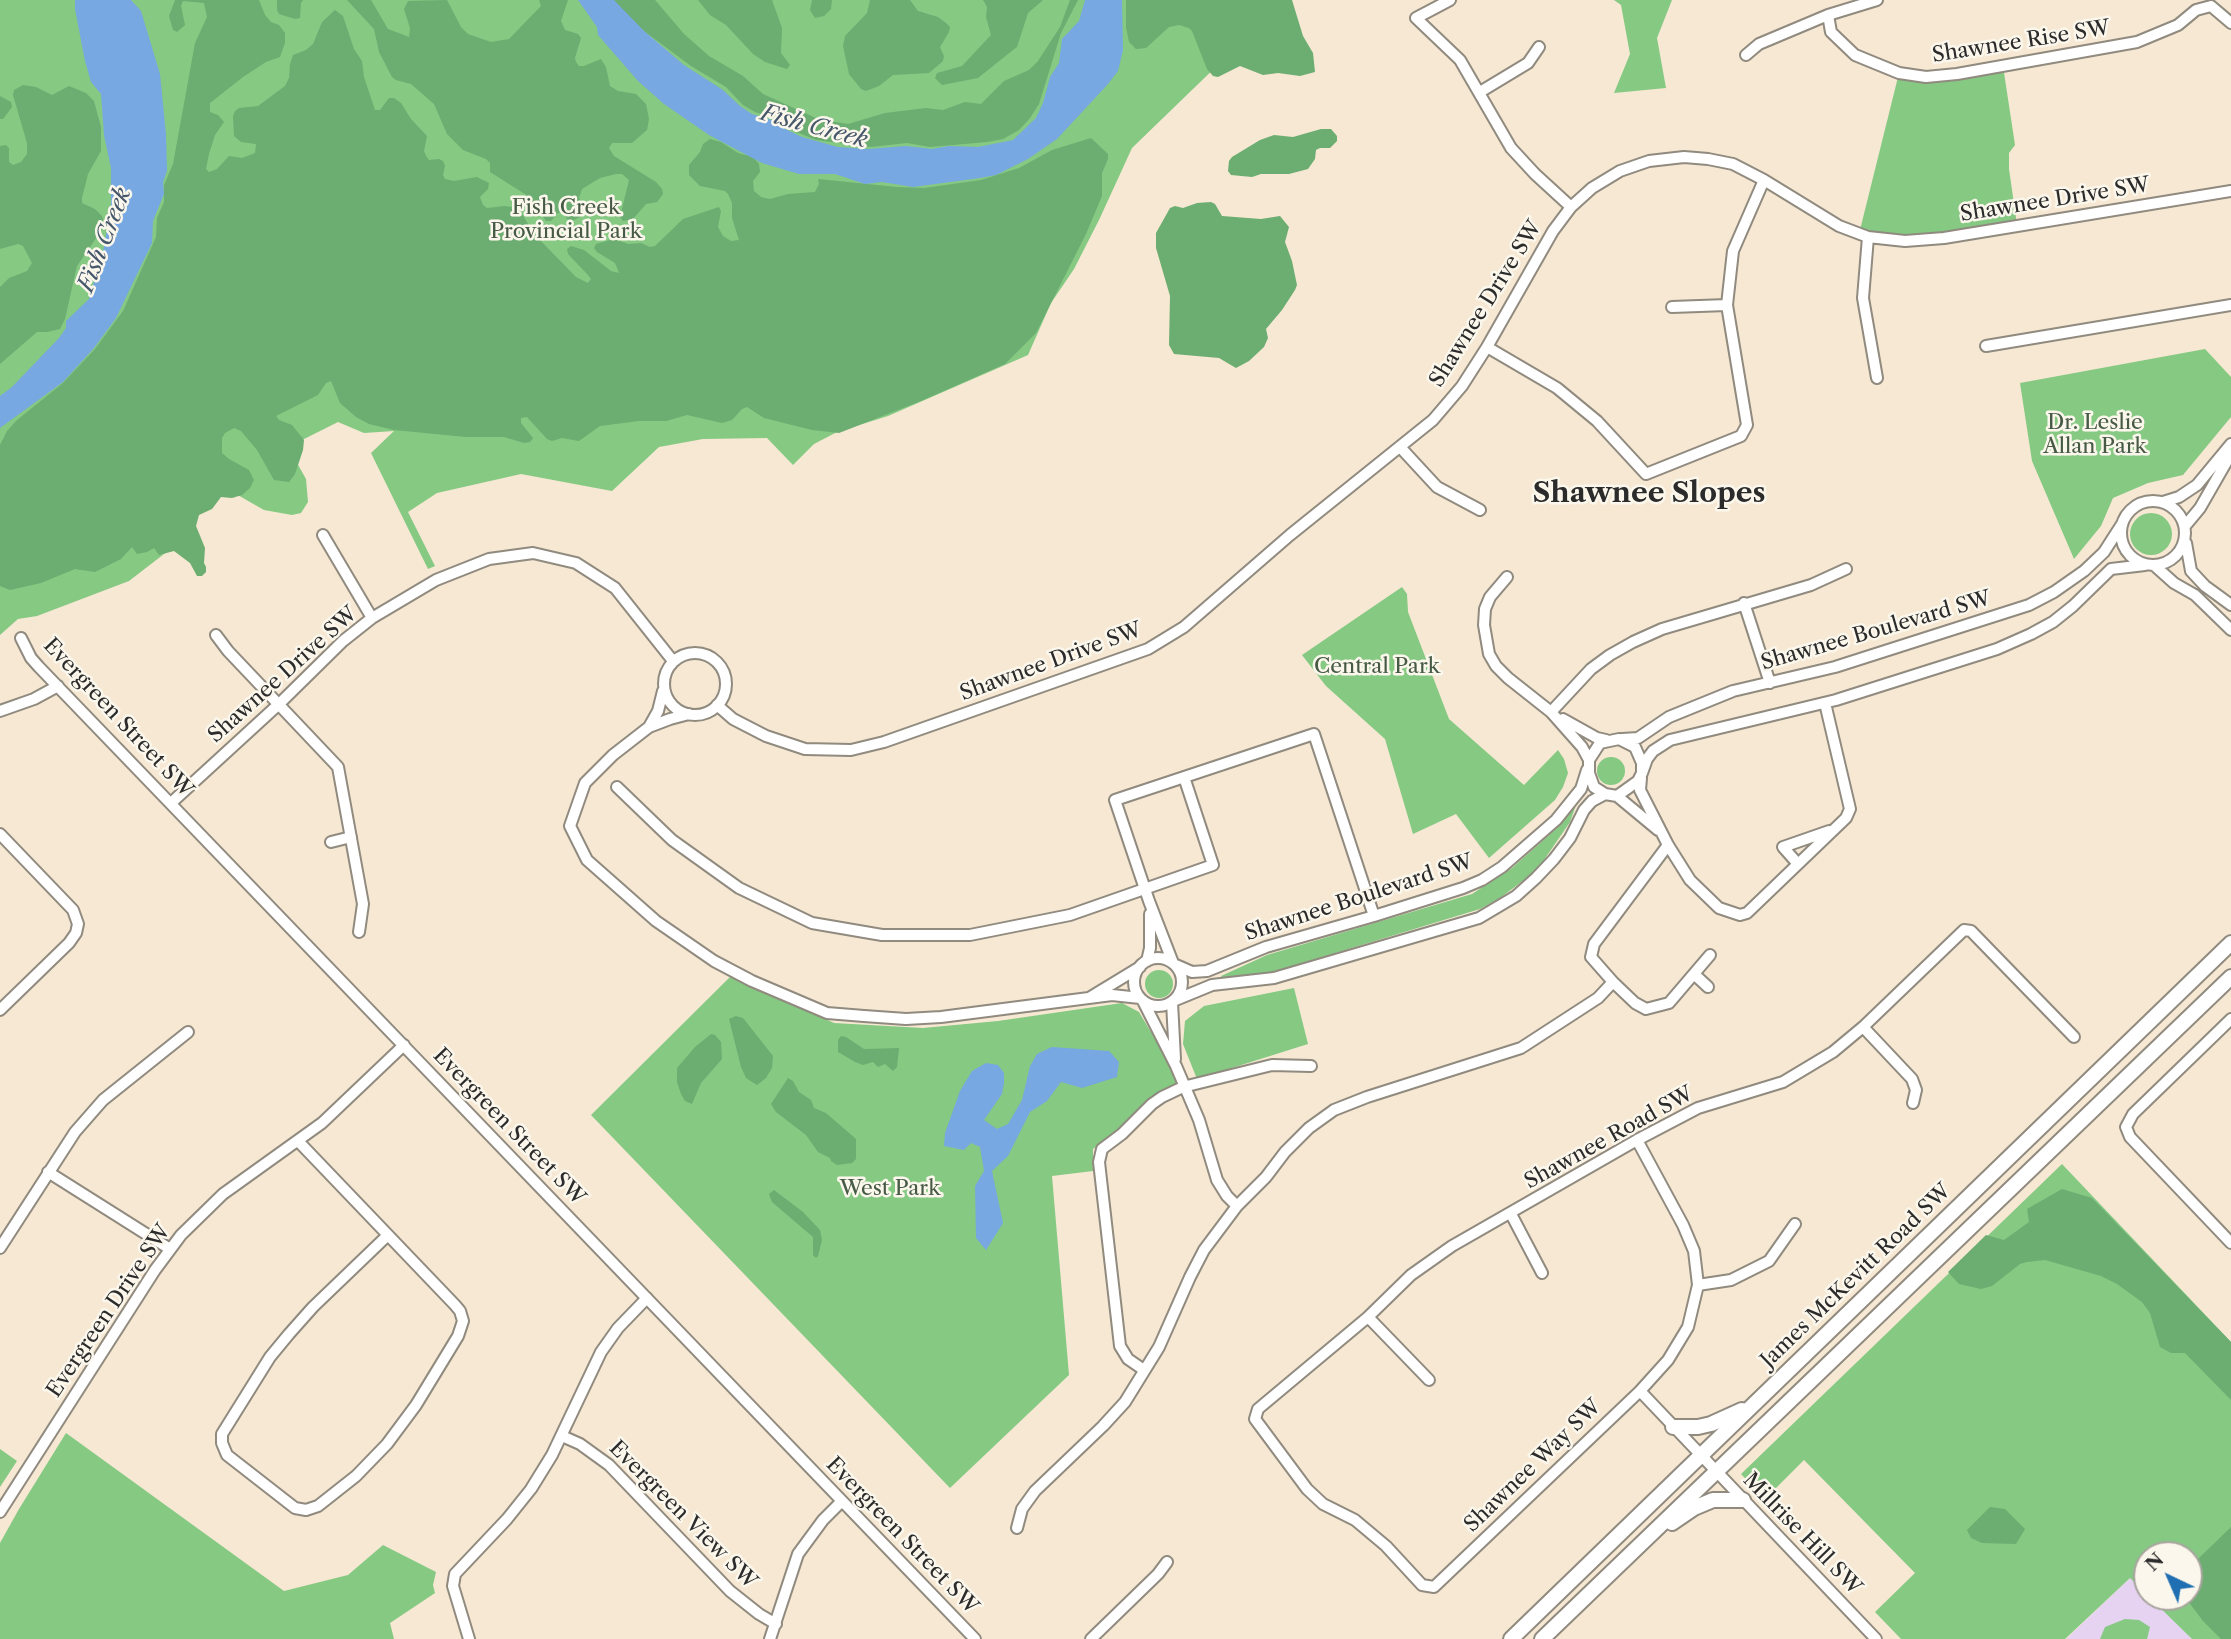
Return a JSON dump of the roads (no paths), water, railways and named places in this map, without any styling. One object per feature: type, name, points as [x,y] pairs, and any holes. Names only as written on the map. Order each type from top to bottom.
[{"type":"main road","name":"James McKevitt Road SW","points":[[1511,1639],[2231,943]]},
{"type":"main road","name":"James McKevitt Road SW","points":[[1542,1639],[2231,977]]},
{"type":"main road","points":[[1674,1427],[1711,1424],[1753,1405]]},
{"type":"main road","points":[[1644,1541],[1694,1508],[1713,1500],[1743,1500]]},
{"type":"street","points":[[1450,0],[1416,18],[1460,60],[1511,148],[1571,207]]},
{"type":"street","points":[[1746,55],[1759,44],[1828,15],[1877,0]]},
{"type":"street","name":"Shawnee Rise SW","points":[[1828,15],[1831,32],[1856,55],[1899,73],[1926,77],[2137,42],[2178,25],[2196,10],[2211,6],[2231,23]]},
{"type":"street","points":[[1480,92],[1528,63],[1539,47]]},
{"type":"street","name":"Shawnee Drive SW","points":[[717,705],[746,728],[766,736],[806,749],[852,750],[884,742],[1148,649],[1184,627],[1290,536],[1433,420],[1462,386],[1553,231],[1571,207],[1592,188],[1620,171],[1649,161],[1684,157],[1733,164],[1839,226],[1868,237],[1905,241],[1944,238],[2231,191]]},
{"type":"street","points":[[1487,347],[1557,388],[1597,421],[1646,474],[1741,436],[1747,425],[1727,305],[1733,251],[1764,180]]},
{"type":"street","points":[[1868,237],[1863,298],[1877,378]]},
{"type":"street","points":[[1672,307],[1727,305]]},
{"type":"street","points":[[1986,346],[2231,305]]},
{"type":"street","points":[[2163,502],[2179,497],[2197,485],[2231,444]]},
{"type":"street","points":[[1400,447],[1437,487],[1480,510]]},
{"type":"street","points":[[2185,526],[2200,508],[2231,454]]},
{"type":"street","points":[[2231,606],[2205,586],[2192,571],[2185,541],[2185,526],[2177,511],[2163,502],[2152,500],[2133,507],[2122,524],[2121,535],[2128,554],[2150,565],[2195,595],[2231,630]]},
{"type":"street","name":"Shawnee Boulevard SW","points":[[1619,739],[1638,738],[1669,717],[1734,691],[1835,667],[2029,606],[2084,571],[2104,552],[2122,524]]},
{"type":"street","points":[[323,535],[372,618]]},
{"type":"street","points":[[1617,796],[1632,787],[1653,751],[1670,740],[1825,703],[1941,667],[2031,634],[2073,606],[2111,569],[2150,565],[2174,558],[2185,541]]},
{"type":"street","name":"Shawnee Drive SW","points":[[171,803],[343,641],[372,618],[436,580],[489,559],[533,553],[576,563],[615,588],[673,661]]},
{"type":"street","points":[[1551,712],[1591,669],[1610,654],[1662,629],[1811,585],[1846,569]]},
{"type":"street","points":[[1507,577],[1490,597],[1483,625],[1489,654],[1496,666],[1551,712],[1590,734],[1606,740],[1619,739],[1635,747],[1640,754],[1640,790],[1662,834],[1690,880],[1719,908],[1740,915],[1747,913],[1846,818],[1850,809],[1825,703]]},
{"type":"street","points":[[1744,604],[1770,683]]},
{"type":"street","points":[[216,635],[338,768],[363,904],[359,932]]},
{"type":"street","name":"Evergreen Street SW","points":[[21,638],[31,657],[975,1639]]},
{"type":"street","points":[[649,727],[658,711],[664,689],[663,678],[673,661],[693,652],[703,653],[720,664],[727,683],[725,693],[713,710],[670,719],[649,727],[613,755],[585,783],[570,826],[587,860],[656,921],[714,961],[752,981],[827,1013],[906,1019],[1112,995],[1141,999],[1154,1006],[1173,1002],[1212,985],[1274,978],[1479,918],[1506,903],[1536,878],[1570,838],[1584,810],[1592,801],[1605,794]]},
{"type":"street","points":[[0,711],[34,699],[58,685]]},
{"type":"street","points":[[664,689],[673,707],[689,714]]},
{"type":"street","points":[[1551,712],[1582,747],[1589,762],[1590,781],[1594,787],[1605,794],[1617,796],[1662,834]]},
{"type":"street","points":[[1176,1066],[1173,1002],[1182,984],[1180,971],[1174,964],[1147,895],[1115,800],[1314,734],[1374,916]]},
{"type":"street","points":[[1589,762],[1595,748],[1606,740]]},
{"type":"street","name":"Shawnee Boulevard SW","points":[[1174,964],[1192,972],[1207,971],[1266,947],[1463,888],[1502,867],[1556,820],[1571,804],[1586,778],[1589,762]]},
{"type":"street","points":[[617,787],[672,840],[739,888],[812,923],[882,935],[970,935],[1070,915],[1147,895],[1213,865],[1184,778]]},
{"type":"street","points":[[1798,864],[1783,847],[1835,829]]},
{"type":"street","points":[[0,834],[73,910],[78,924],[69,943],[0,1010]]},
{"type":"street","points":[[331,842],[351,836]]},
{"type":"street","points":[[1668,845],[1594,944],[1591,957],[1635,1003],[1646,1009],[1669,1003],[1710,955]]},
{"type":"street","points":[[1147,895],[1151,924],[1143,964],[1134,982],[1176,1066],[1199,1121],[1217,1180],[1237,1206]]},
{"type":"street","name":"Shawnee Road SW","points":[[1257,1414],[1258,1409],[1368,1317],[1411,1275],[1452,1246],[1698,1108],[1783,1082],[1833,1052],[1863,1027],[1951,941],[1968,930],[2074,1037]]},
{"type":"street","points":[[1087,999],[1143,964],[1160,958],[1174,964]]},
{"type":"street","points":[[1694,974],[1708,987]]},
{"type":"street","points":[[1017,1528],[1026,1503],[1125,1402],[1159,1348],[1204,1250],[1237,1206],[1309,1128],[1334,1110],[1367,1097],[1521,1048],[1598,998],[1613,982]]},
{"type":"street","points":[[2231,1019],[2133,1114],[2126,1127],[2130,1138],[2231,1243]]},
{"type":"street","points":[[1863,1027],[1912,1079],[1916,1090],[1913,1103]]},
{"type":"street","points":[[0,1248],[75,1132],[103,1100],[187,1032]]},
{"type":"street","name":"Evergreen Drive SW","points":[[0,1512],[170,1249],[193,1222],[223,1194],[298,1141],[350,1099],[404,1045]]},
{"type":"street","points":[[1144,1370],[1128,1359],[1120,1346],[1099,1163],[1103,1147],[1122,1134],[1152,1104],[1183,1087],[1272,1065],[1311,1066]]},
{"type":"street","name":"Shawnee Way SW","points":[[1257,1414],[1255,1419],[1267,1437],[1307,1489],[1323,1504],[1356,1520],[1386,1546],[1422,1585],[1434,1587],[1640,1391],[1668,1360],[1688,1327],[1698,1285],[1694,1251],[1684,1225],[1637,1140]]},
{"type":"street","points":[[298,1141],[458,1308],[463,1316],[462,1329],[416,1405],[380,1452],[350,1481],[318,1506],[306,1510],[295,1508],[227,1455],[222,1444],[222,1434],[270,1357],[289,1334],[387,1235]]},
{"type":"street","points":[[48,1172],[170,1249]]},
{"type":"street","points":[[1511,1214],[1542,1273]]},
{"type":"street","points":[[1698,1285],[1731,1280],[1769,1261],[1796,1224]]},
{"type":"street","points":[[469,1639],[453,1586],[455,1574],[520,1503],[552,1455],[601,1352],[618,1328],[647,1298]]},
{"type":"street","points":[[1368,1317],[1429,1380]]},
{"type":"street","name":"Millrise Hill SW","points":[[1640,1391],[1876,1639]]},
{"type":"street","name":"Evergreen View SW","points":[[562,1436],[580,1444],[609,1465],[730,1591],[776,1624]]},
{"type":"street","points":[[770,1639],[798,1554],[823,1520],[842,1501]]},
{"type":"street","points":[[1091,1639],[1167,1562]]},
{"type":"water","points":[[75,0],[131,0],[141,11],[160,74],[166,134],[167,171],[163,182],[164,194],[153,221],[152,243],[116,318],[94,348],[63,382],[0,428],[0,396],[59,338],[66,328],[66,321],[89,299],[104,247],[111,205],[111,168],[104,135],[101,94],[91,82],[85,61]]},
{"type":"water","points":[[578,0],[614,0],[644,31],[684,65],[723,90],[752,114],[772,120],[802,137],[838,147],[868,149],[906,146],[932,149],[949,146],[978,147],[1013,140],[1036,118],[1050,77],[1059,63],[1062,39],[1079,21],[1085,0],[1122,0],[1123,50],[1118,71],[1108,84],[1057,139],[1028,159],[996,175],[980,178],[913,187],[882,182],[865,184],[835,174],[799,174],[762,163],[709,135],[664,104],[638,81],[598,35],[597,27]]},
{"type":"water","points":[[1052,1047],[1109,1051],[1119,1062],[1117,1077],[1082,1088],[1061,1082],[1047,1101],[1030,1112],[1008,1156],[992,1171],[1003,1223],[986,1250],[976,1238],[975,1186],[984,1171],[980,1147],[971,1143],[964,1150],[944,1146],[945,1133],[960,1091],[972,1071],[986,1063],[998,1065],[1004,1073],[1004,1083],[1002,1094],[984,1120],[997,1129],[1008,1124],[1022,1100],[1030,1066],[1037,1054]]},
{"type":"district","name":"Shawnee Slopes","points":[[1649,494]]},
{"type":"water label","name":"Fish Creek","points":[[814,127]]},
{"type":"water label","name":"Fish Creek","points":[[105,240]]},
{"type":"park label","name":"Fish Creek Provincial Park","points":[[566,220]]},
{"type":"park label","name":"Dr. Leslie Allan Park","points":[[2095,435]]},
{"type":"park label","name":"Central Park","points":[[1377,667]]},
{"type":"park label","name":"West Park","points":[[890,1189]]}]
